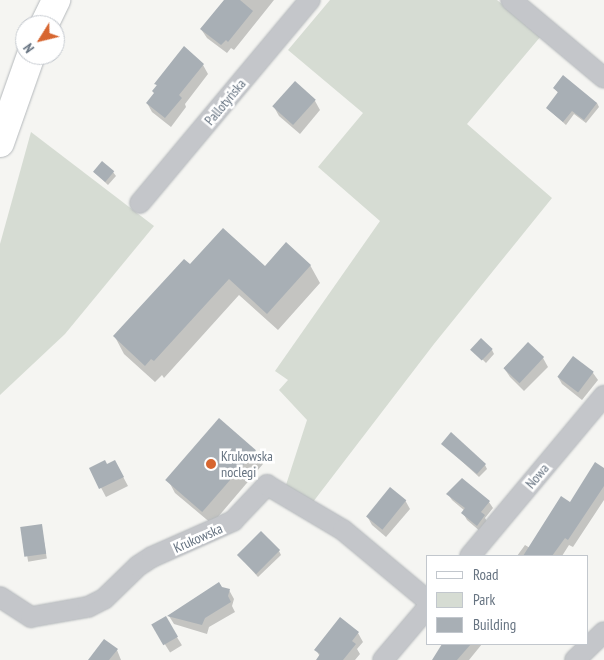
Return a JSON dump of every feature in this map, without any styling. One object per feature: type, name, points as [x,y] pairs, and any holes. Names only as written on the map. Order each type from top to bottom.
[{"type":"main road","points":[[49,15],[56,0]]},
{"type":"main road","points":[[0,143],[27,65]]},
{"type":"street","name":"Pallotyńska","points":[[140,203],[310,0]]},
{"type":"street","points":[[512,0],[604,78]]},
{"type":"street","name":"Nowa","points":[[471,555],[604,396]]},
{"type":"street","name":"Krukowska","points":[[0,597],[31,617],[88,607],[104,599],[138,566],[152,557],[233,521],[267,486],[343,530],[426,599]]},
{"type":"street","points":[[383,660],[426,609]]},
{"type":"street","points":[[575,660],[604,632]]},
{"type":"green space","points":[[330,0],[497,0],[541,36],[467,124],[552,198],[434,344],[313,502],[285,488],[307,420],[279,390],[288,380],[275,371],[380,221],[318,167],[363,113],[288,50]]},
{"type":"green space","points":[[31,132],[154,226],[65,334],[0,395],[0,244]]},
{"type":"building","points":[[224,0],[240,0],[253,11],[228,42],[226,40],[221,45],[200,29]]},
{"type":"building","points":[[184,46],[204,64],[179,95],[182,98],[165,118],[146,103],[154,93],[152,91],[157,85],[154,84]]},
{"type":"building","points":[[563,75],[597,103],[584,120],[572,111],[563,122],[546,108],[558,92],[553,88]]},
{"type":"building","points":[[295,81],[316,100],[293,125],[272,106]]},
{"type":"building","points":[[102,161],[114,171],[105,182],[93,172]]},
{"type":"building","points":[[223,228],[265,266],[286,242],[311,265],[267,314],[229,279],[154,361],[151,359],[145,366],[113,336],[184,259],[190,264]]},
{"type":"building","points":[[481,338],[493,349],[482,361],[470,350]]},
{"type":"building","points":[[528,342],[544,357],[520,383],[503,368]]},
{"type":"building","points":[[573,356],[594,372],[578,392],[557,377]]},
{"type":"building","points":[[219,418],[256,450],[202,512],[165,480]]},
{"type":"building","points":[[451,432],[486,464],[477,474],[441,444]]},
{"type":"building","points":[[105,460],[107,464],[115,460],[124,477],[99,489],[89,468]]},
{"type":"building","points":[[595,462],[604,468],[604,486],[568,540],[565,538],[553,555],[524,555],[561,496],[570,502]]},
{"type":"building","points":[[462,478],[490,501],[481,512],[485,515],[477,526],[461,513],[465,508],[446,494]]},
{"type":"building","points":[[390,487],[406,500],[382,530],[366,517]]},
{"type":"building","points":[[42,524],[46,554],[24,557],[20,527]]},
{"type":"building","points":[[261,531],[280,550],[256,574],[237,555]]},
{"type":"building","points":[[219,582],[222,587],[230,589],[228,596],[231,602],[205,618],[202,625],[167,616]]},
{"type":"building","points":[[166,616],[178,637],[163,645],[151,624]]},
{"type":"building","points":[[340,617],[359,632],[352,641],[356,644],[343,660],[316,660],[320,654],[314,650]]},
{"type":"building","points":[[104,639],[118,649],[109,660],[88,660]]},
{"type":"building","points":[[441,645],[470,645],[457,660],[432,660]]},
{"type":"place","name":"Krukowska noclegi","points":[[211,464]]}]
